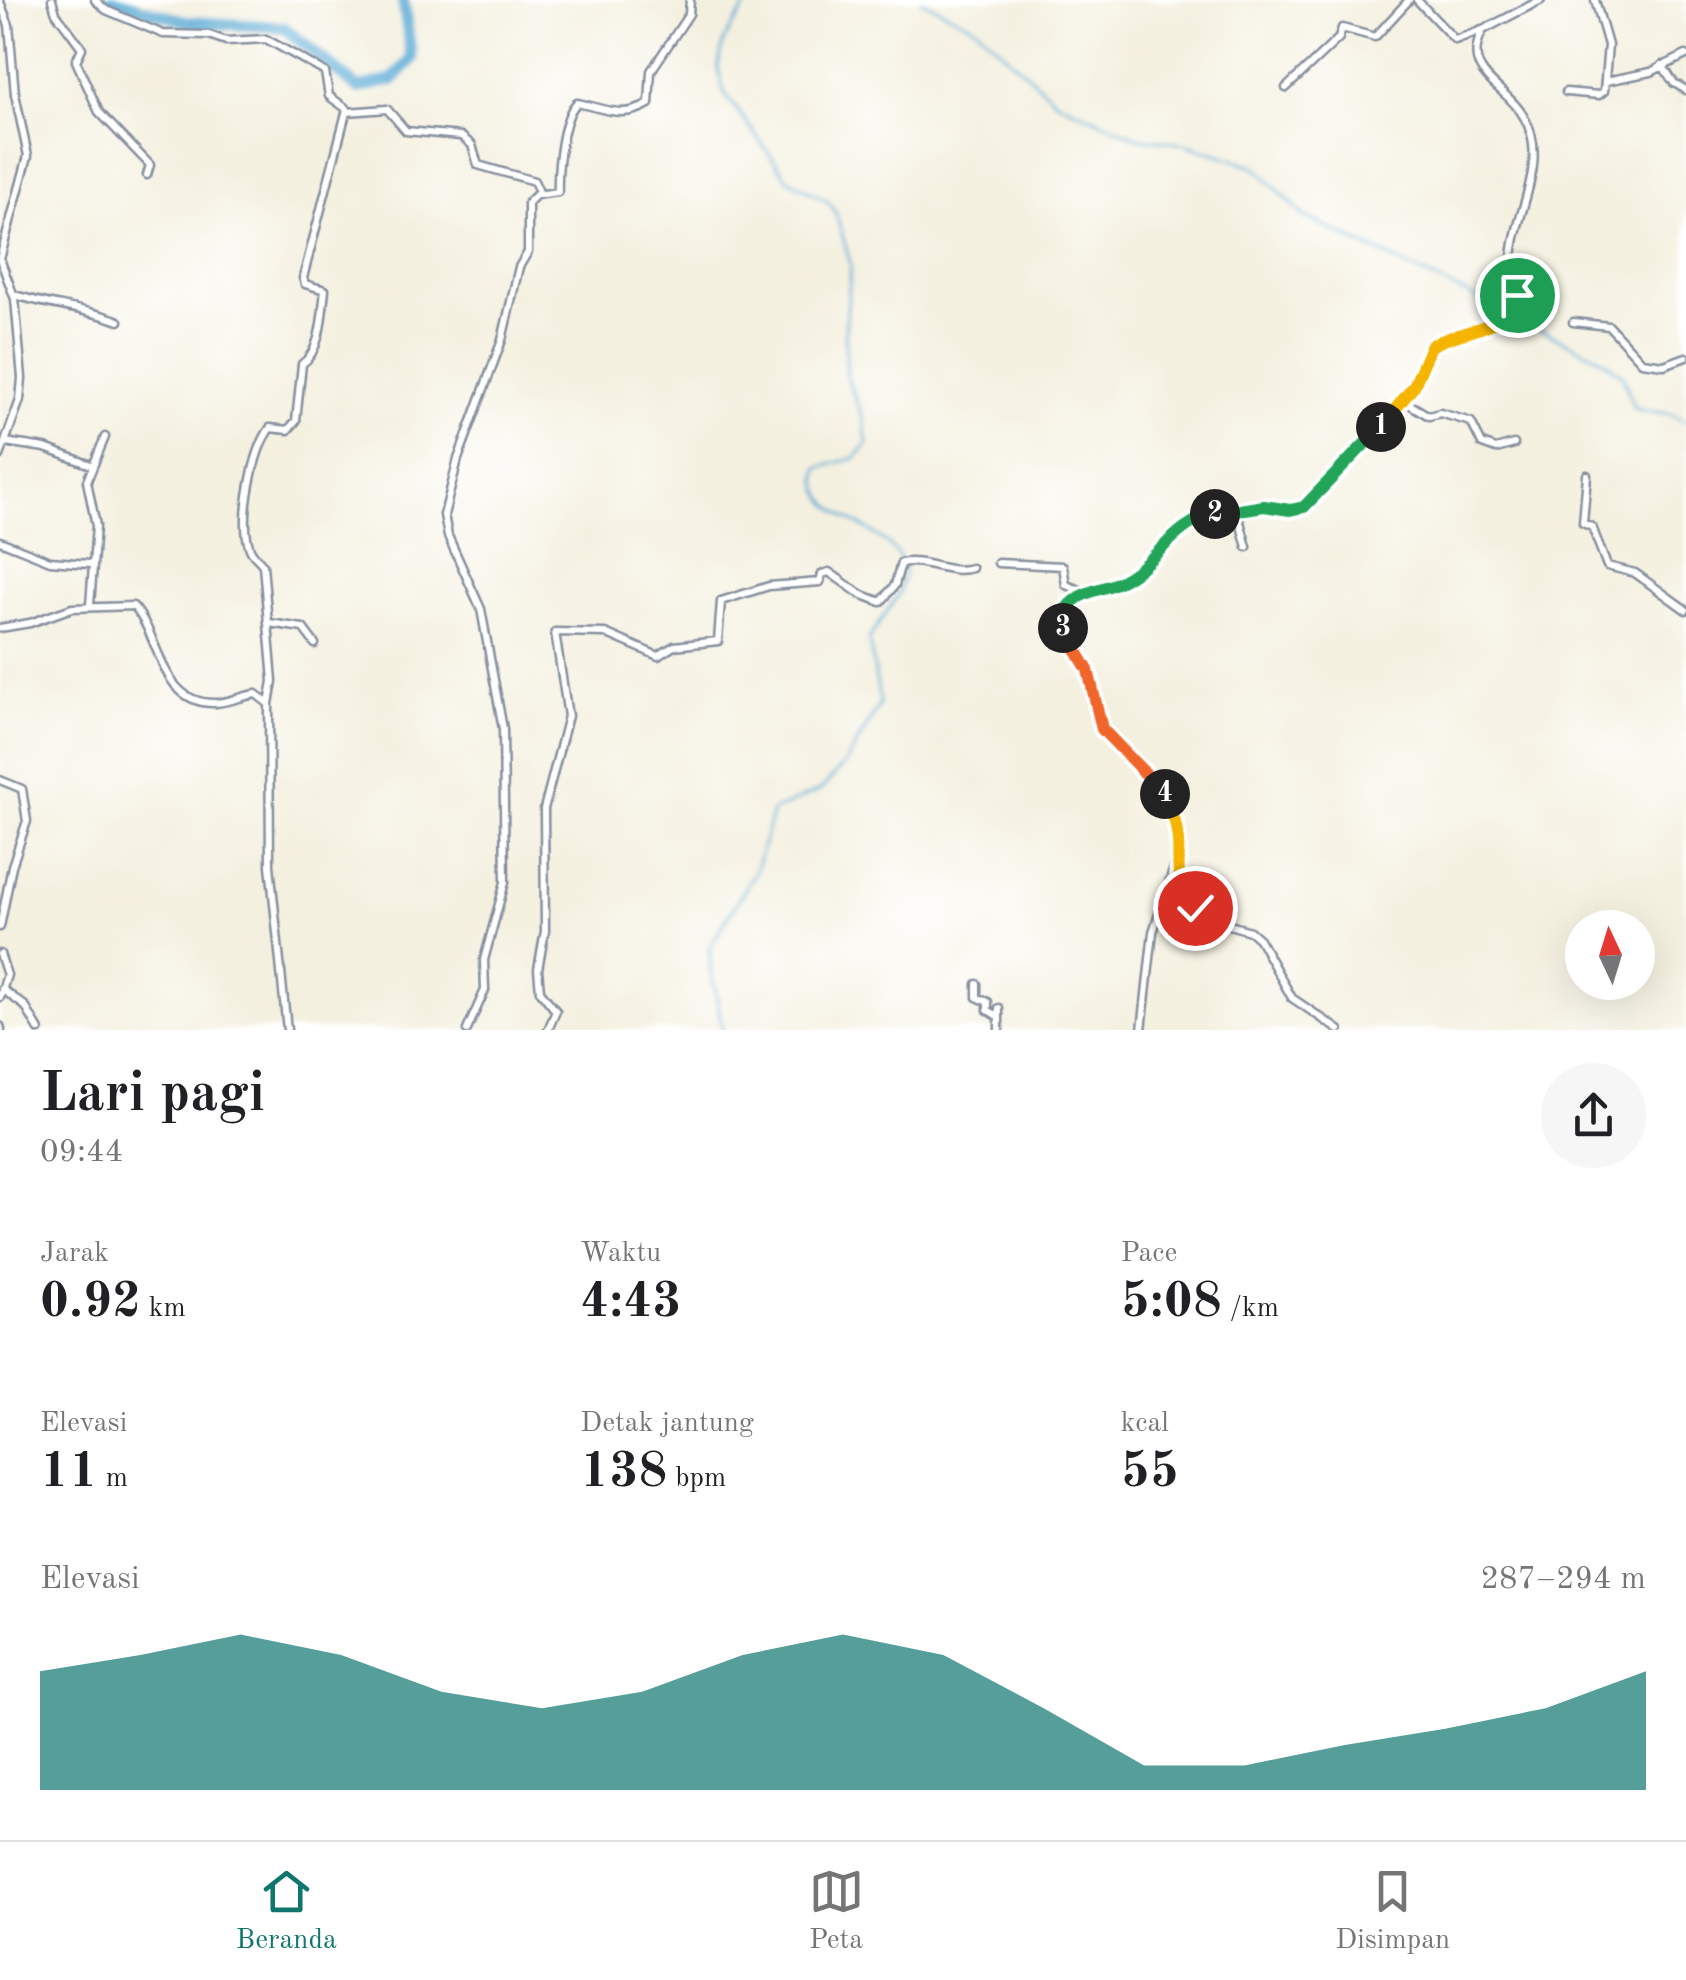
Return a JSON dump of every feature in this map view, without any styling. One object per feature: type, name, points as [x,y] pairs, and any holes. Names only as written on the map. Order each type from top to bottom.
[{"type":"street","points":[[52,0],[54,11],[82,48],[76,61],[94,104],[150,165],[147,174]]},
{"type":"street","points":[[95,0],[141,26],[167,35],[269,40],[326,72],[330,96],[347,112],[386,109],[406,131],[454,133],[470,144],[478,165],[534,182],[540,194]]},
{"type":"street","points":[[467,1030],[486,990],[484,960],[506,878],[503,729],[480,608],[448,536],[444,515],[453,473],[502,340],[520,263],[528,252],[528,203],[540,194],[558,192],[557,164],[568,112],[575,103],[614,114],[636,111],[650,102],[651,72],[689,14],[690,0]]},
{"type":"street","points":[[1286,88],[1338,38],[1342,28],[1375,37],[1409,0]]},
{"type":"street","points":[[1417,0],[1455,40],[1484,30],[1540,0]]},
{"type":"street","points":[[1566,92],[1599,95],[1606,81],[1608,46],[1594,0]]},
{"type":"street","points":[[0,2],[10,25],[16,99],[28,156],[0,264],[3,279],[15,295],[21,395],[0,456]]},
{"type":"street","points":[[1142,1030],[1153,932],[1175,866],[1178,836],[1164,790],[1122,754],[1102,729],[1088,670],[1062,624],[1066,608],[1086,592],[1124,579],[1194,520],[1264,506],[1290,510],[1310,504],[1404,401],[1431,346],[1477,332],[1506,312],[1517,295],[1512,258],[1531,184],[1531,150],[1523,116],[1477,68],[1477,45],[1484,30]]},
{"type":"street","points":[[1606,81],[1686,55]]},
{"type":"street","points":[[1662,65],[1674,83],[1686,90]]},
{"type":"street","points":[[287,1030],[270,866],[269,704],[273,681],[269,623],[262,564],[250,552],[246,533],[252,477],[270,428],[289,430],[296,420],[302,364],[313,353],[326,292],[304,283],[303,278],[347,112]]},
{"type":"street","points":[[15,295],[73,311],[93,310],[119,320]]},
{"type":"street","points":[[1574,322],[1608,326],[1642,362],[1664,364],[1686,357]]},
{"type":"street","points":[[1404,401],[1429,416],[1440,413],[1471,422],[1482,444],[1494,449],[1514,444]]},
{"type":"street","points":[[90,605],[90,564],[96,526],[86,494],[91,465],[106,437]]},
{"type":"street","points":[[5,442],[46,448],[91,465]]},
{"type":"street","points":[[1587,475],[1583,523],[1592,527],[1607,566],[1635,573],[1686,610]]},
{"type":"street","points":[[1237,510],[1246,547]]},
{"type":"street","points":[[0,541],[50,561],[90,564]]},
{"type":"street","points":[[548,1030],[556,1008],[540,991],[538,978],[545,931],[544,819],[568,716],[555,632],[604,633],[655,656],[674,646],[718,642],[721,601],[767,587],[820,582],[822,574],[829,572],[860,594],[881,602],[895,585],[902,562],[918,561],[954,571],[972,568]]},
{"type":"street","points":[[998,563],[1064,566],[1066,585],[1086,592]]},
{"type":"street","points":[[0,628],[30,624],[90,605],[133,606],[164,657],[169,679],[182,693],[216,703],[256,694],[269,704]]},
{"type":"street","points":[[269,623],[303,628],[315,644]]},
{"type":"street","points":[[0,780],[22,789],[27,818],[0,927]]},
{"type":"street","points":[[1175,866],[1188,901],[1212,920],[1250,931],[1268,951],[1292,998],[1339,1030]]},
{"type":"street","points":[[0,954],[7,974],[1,993],[25,1006],[38,1030]]},
{"type":"street","points":[[977,984],[978,998],[988,1002],[988,1010],[999,1012],[999,1030]]},
{"type":"waterway","points":[[111,0],[188,22],[283,27],[358,88],[392,80],[412,59],[403,0]]},
{"type":"waterway","points":[[750,0],[724,40],[718,67],[724,92],[787,178],[827,201],[835,211],[851,265],[845,332],[847,378],[864,420],[867,445],[855,458],[818,468],[818,485],[834,509],[876,535],[901,560]]},
{"type":"waterway","points":[[921,0],[976,27],[1056,101],[1136,137],[1185,144],[1254,166],[1305,217],[1604,360],[1623,376],[1634,408],[1671,414],[1686,421]]},
{"type":"waterway","points":[[722,1030],[710,966],[711,945],[755,872],[773,811],[821,790],[846,762],[880,704],[869,639],[899,593],[905,567]]},
{"type":"route","points":[[1195,908],[1188,901],[1175,866],[1178,836],[1164,790],[1122,754],[1099,723],[1094,686],[1062,624],[1066,608],[1090,590],[1124,579],[1194,520],[1256,506],[1290,510],[1310,504],[1400,406],[1414,386],[1431,346],[1477,332],[1510,309],[1517,295]]}]
